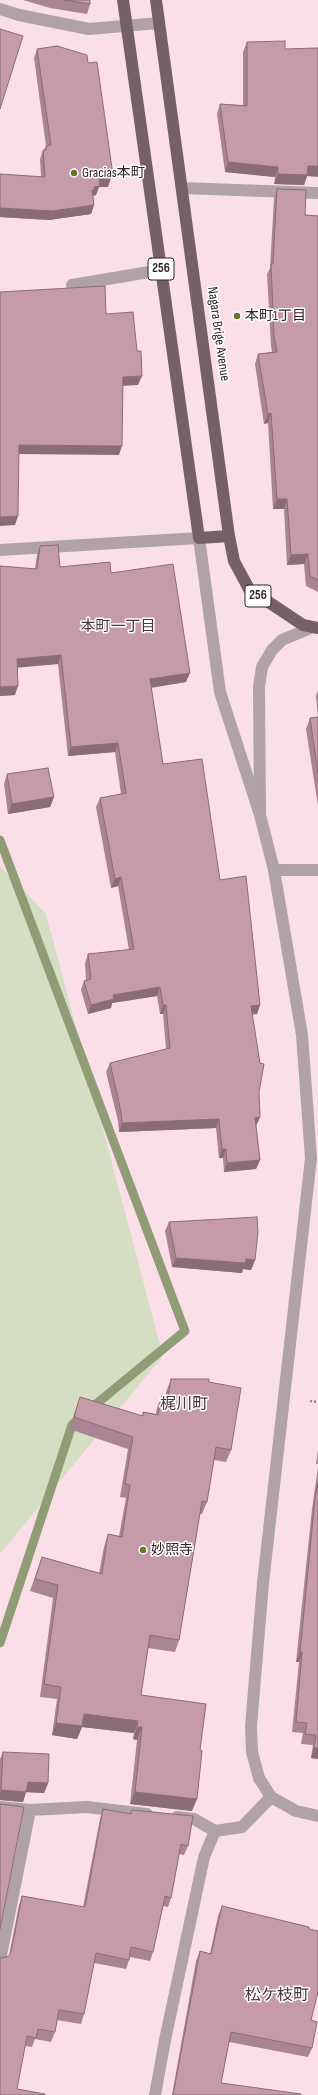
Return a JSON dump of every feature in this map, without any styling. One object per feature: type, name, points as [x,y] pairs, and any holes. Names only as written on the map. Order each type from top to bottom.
[{"type":"highway","name":"256","points":[[123,0],[147,183],[161,270],[199,538]]},
{"type":"highway","name":"Nagara Brige Avenue","points":[[156,0],[229,536],[234,561],[249,589],[303,625],[316,627]]},
{"type":"highway","points":[[199,538],[229,536]]},
{"type":"street","points":[[0,9],[19,15],[89,29],[159,23]]},
{"type":"street","points":[[182,188],[318,193]]},
{"type":"street","points":[[72,285],[161,270]]},
{"type":"street","points":[[0,550],[199,538],[220,692],[260,815],[274,870],[302,1035],[314,1159],[263,1583],[251,1726],[252,1752],[259,1778],[271,1797],[296,1811],[318,1816]]},
{"type":"street","points":[[260,815],[259,687],[262,667],[272,650],[282,640],[316,627]]},
{"type":"street","points":[[274,870],[318,870]]},
{"type":"street","points":[[0,1807],[30,1810],[86,1807],[160,1815],[194,1819],[215,1831],[242,1827],[271,1797]]},
{"type":"street","points":[[0,1960],[30,1810]]},
{"type":"street","points":[[155,2095],[165,2040],[204,1857],[215,1831]]},
{"type":"path","points":[[310,1402],[318,1402]]},
{"type":"green space","points":[[0,866],[46,914],[163,1356],[0,1554]]},
{"type":"building","points":[[65,0],[90,0],[90,4]]},
{"type":"building","points":[[0,29],[23,36],[0,109]]},
{"type":"building","points":[[285,41],[285,49],[318,48],[318,166],[308,166],[307,175],[278,174],[278,167],[228,162],[220,104],[247,106],[247,42]]},
{"type":"building","points":[[57,46],[87,55],[88,63],[97,62],[112,168],[111,178],[99,179],[100,186],[94,187],[94,190],[92,190],[94,205],[52,211],[0,208],[0,174],[45,177],[43,150],[46,150],[46,146],[51,145],[37,49]]},
{"type":"building","points":[[277,189],[306,190],[305,215],[318,216],[318,580],[310,576],[308,554],[291,555],[287,499],[277,499],[271,413],[268,414],[258,354],[277,352],[274,336],[271,264],[273,264]]},
{"type":"building","points":[[105,286],[106,314],[133,312],[137,351],[141,351],[142,376],[123,377],[122,446],[19,445],[18,516],[0,517],[0,292]]},
{"type":"building","points":[[58,545],[60,567],[110,562],[111,573],[173,564],[190,673],[150,679],[163,764],[202,759],[220,880],[246,876],[260,1005],[251,1006],[260,1063],[264,1064],[259,1092],[260,1117],[255,1118],[260,1160],[227,1163],[226,1149],[222,1149],[219,1119],[122,1123],[110,1063],[170,1048],[166,1005],[163,1005],[160,987],[113,995],[114,999],[91,1005],[84,981],[91,979],[88,954],[134,949],[121,877],[115,879],[100,798],[126,793],[118,743],[71,747],[61,655],[17,659],[18,686],[0,687],[0,566],[37,569],[40,546]]},
{"type":"building","points":[[318,717],[318,773],[310,718]]},
{"type":"building","points":[[48,768],[54,797],[12,804],[7,774]]},
{"type":"building","points":[[257,1217],[258,1232],[255,1260],[246,1259],[245,1263],[176,1258],[169,1222]]},
{"type":"building","points":[[171,1379],[209,1379],[209,1382],[241,1388],[231,1450],[216,1447],[207,1502],[202,1501],[179,1640],[150,1635],[141,1695],[206,1704],[200,1750],[202,1751],[197,1799],[135,1792],[142,1727],[137,1727],[138,1721],[84,1714],[82,1726],[56,1723],[61,1687],[44,1684],[58,1585],[35,1579],[42,1557],[102,1574],[108,1534],[122,1537],[130,1485],[125,1484],[133,1437],[74,1417],[80,1397],[143,1416],[143,1412],[158,1415],[162,1395],[168,1397]]},
{"type":"building","points":[[318,1482],[318,1748],[314,1748],[316,1735],[305,1734],[307,1723],[296,1722],[302,1652],[300,1652]]},
{"type":"building","points":[[3,1752],[49,1754],[48,1783],[28,1782],[26,1792],[1,1790]]},
{"type":"building","points":[[0,1804],[24,1807],[0,1929]]},
{"type":"building","points":[[103,1809],[131,1814],[132,1810],[193,1816],[188,1846],[181,1844],[171,1898],[165,1896],[153,1952],[131,1947],[129,1960],[96,1953],[84,2014],[59,2010],[55,2032],[38,2029],[36,2038],[27,2036],[17,2089],[45,2095],[0,2095],[0,1957],[2,1958],[9,1956],[11,1952],[22,1896],[85,1907]]},
{"type":"building","points":[[222,1906],[309,1927],[309,1929],[318,1931],[318,1992],[311,2020],[317,2022],[312,2048],[231,2032],[221,2083],[301,2095],[173,2095],[200,1951],[211,1954]]},
{"type":"waterway","points":[[0,840],[185,1331],[90,1409]]},
{"type":"waterway","points":[[0,1643],[72,1425],[77,1420]]},
{"type":"place","name":"Gracias本町","points":[[74,173]]},
{"type":"place","name":"本町1丁目","points":[[237,316]]},
{"type":"place","name":"妙照寺","points":[[143,1550]]},
{"type":"district","name":"本町一丁目","points":[[118,627]]},
{"type":"district","name":"梶川町","points":[[184,1405]]},
{"type":"district","name":"松ケ枝町","points":[[277,1996]]}]
